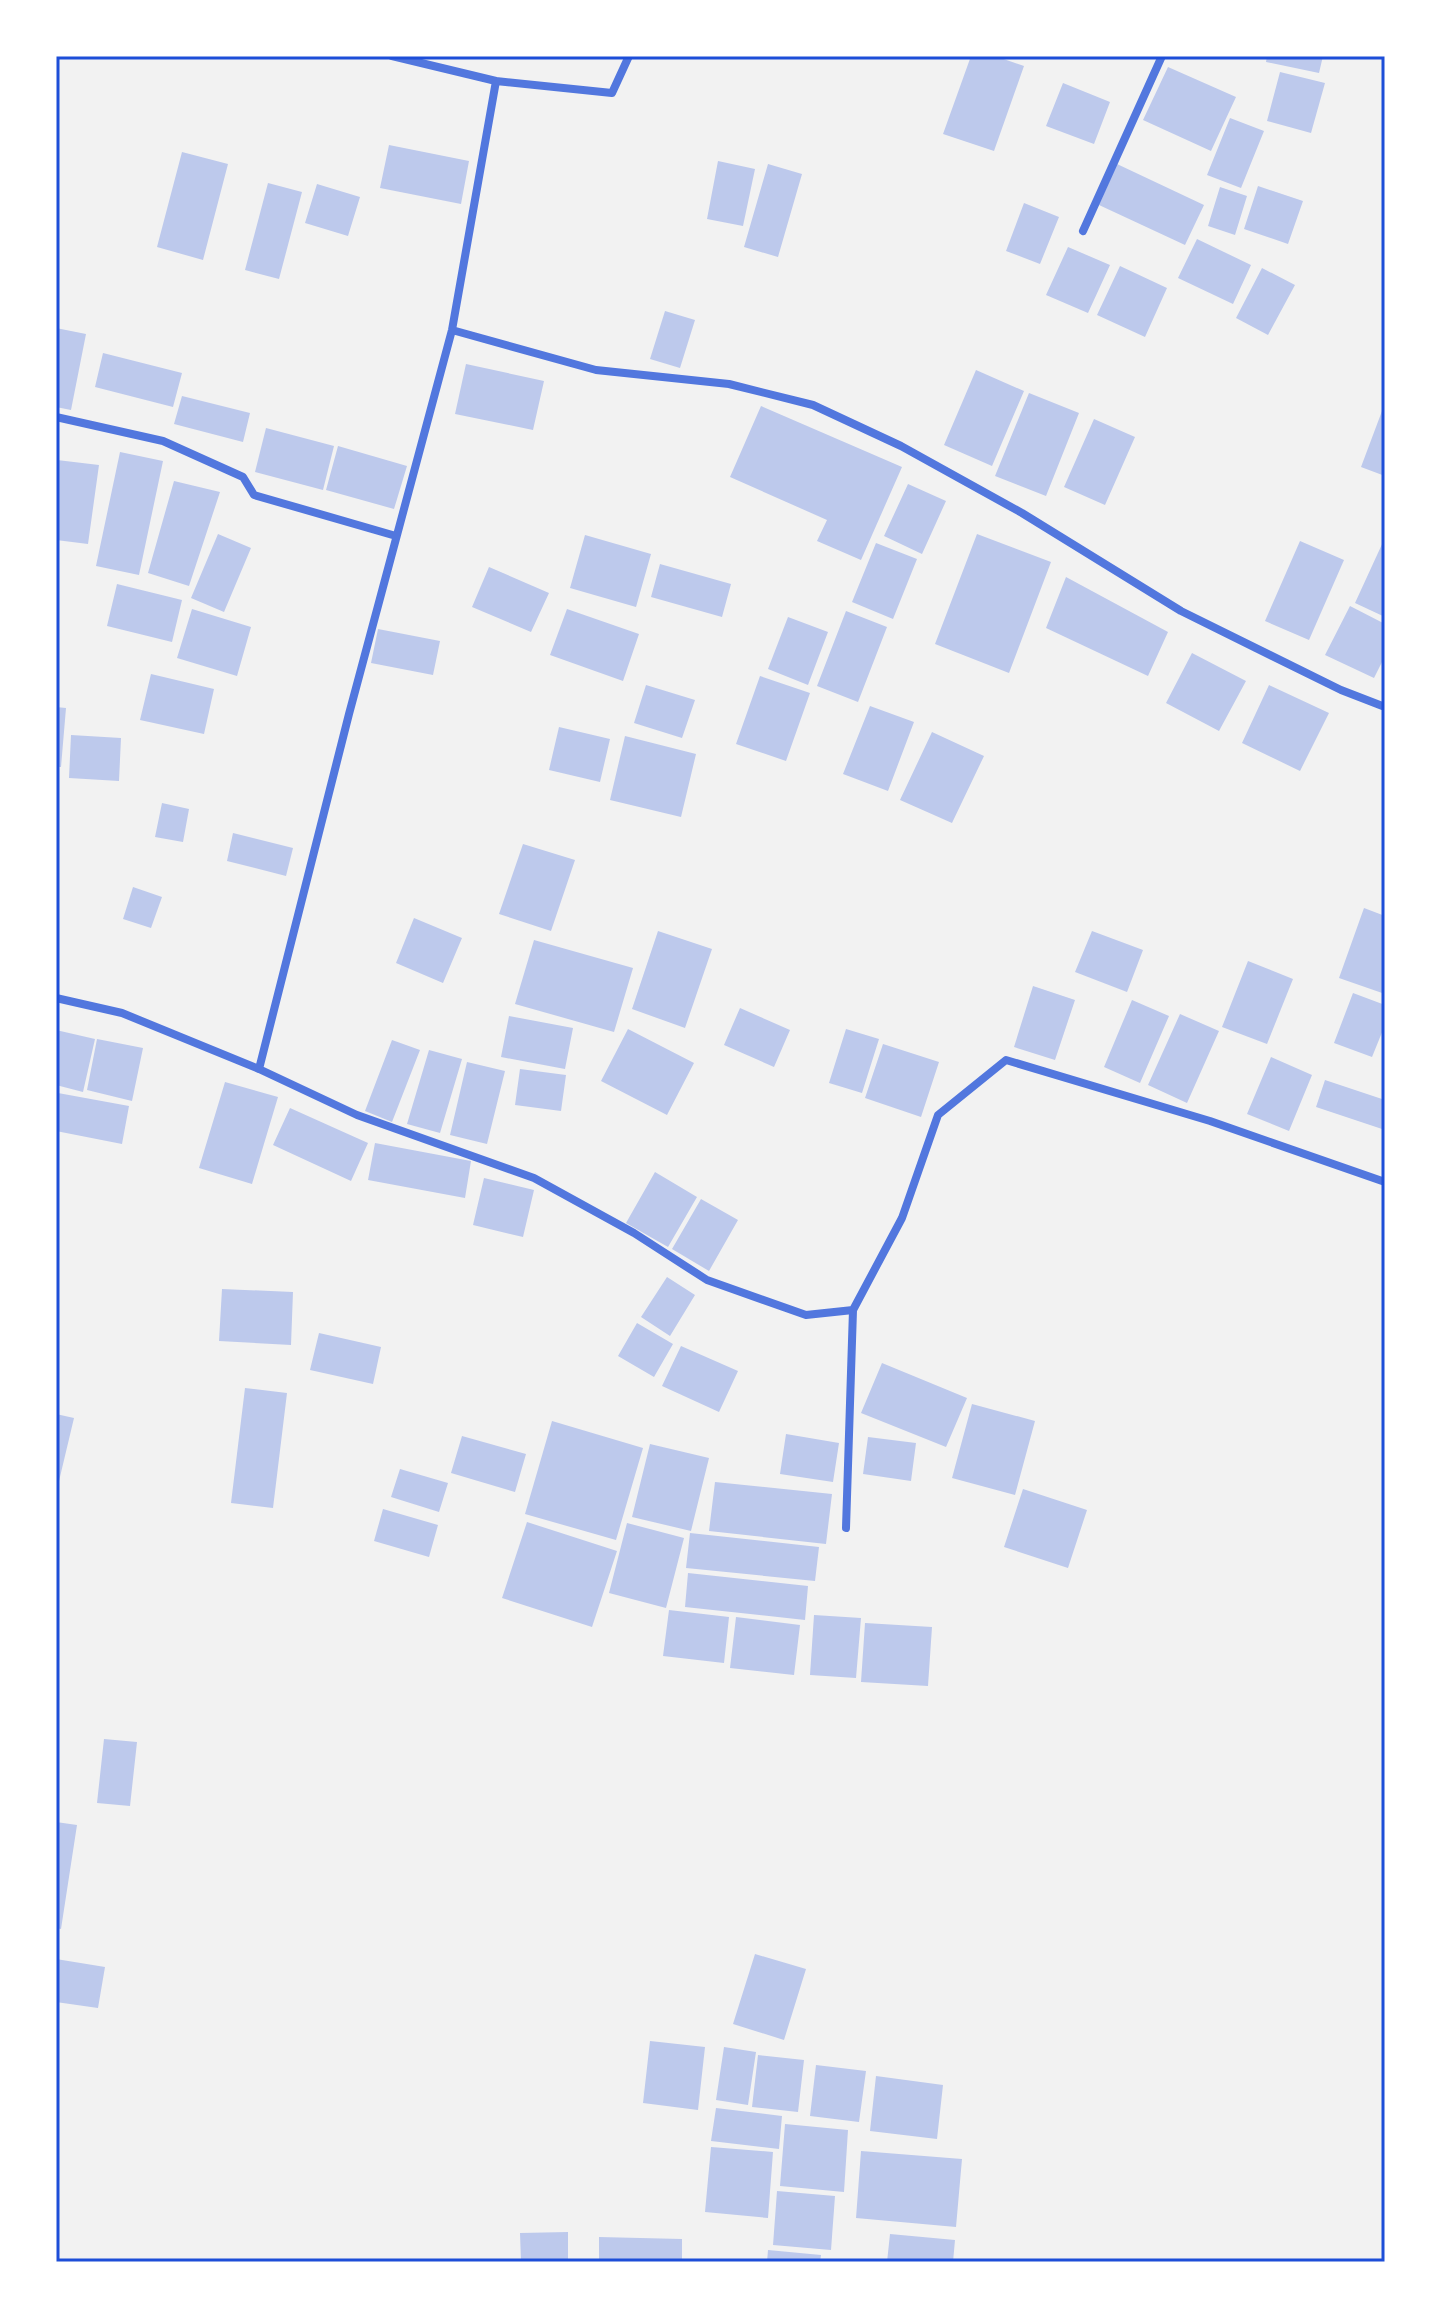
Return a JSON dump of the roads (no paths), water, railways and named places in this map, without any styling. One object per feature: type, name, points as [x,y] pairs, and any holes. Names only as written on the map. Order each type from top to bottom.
[{"type":"street","points":[[392,56],[496,81],[612,93],[629,56]]},
{"type":"street","points":[[1083,231],[1162,56]]},
{"type":"street","points":[[259,1069],[452,330],[496,81]]},
{"type":"street","points":[[452,330],[596,370],[729,384],[813,405],[901,446],[1022,513],[1181,611],[1341,690],[1385,707]]},
{"type":"street","points":[[56,417],[163,441],[243,477],[254,495],[396,536]]},
{"type":"street","points":[[56,998],[122,1013],[259,1069],[357,1115],[534,1178],[634,1233],[707,1280],[806,1315],[853,1310]]},
{"type":"street","points":[[846,1528],[853,1310],[902,1218],[938,1115],[1006,1060],[1210,1121],[1385,1182]]}]
